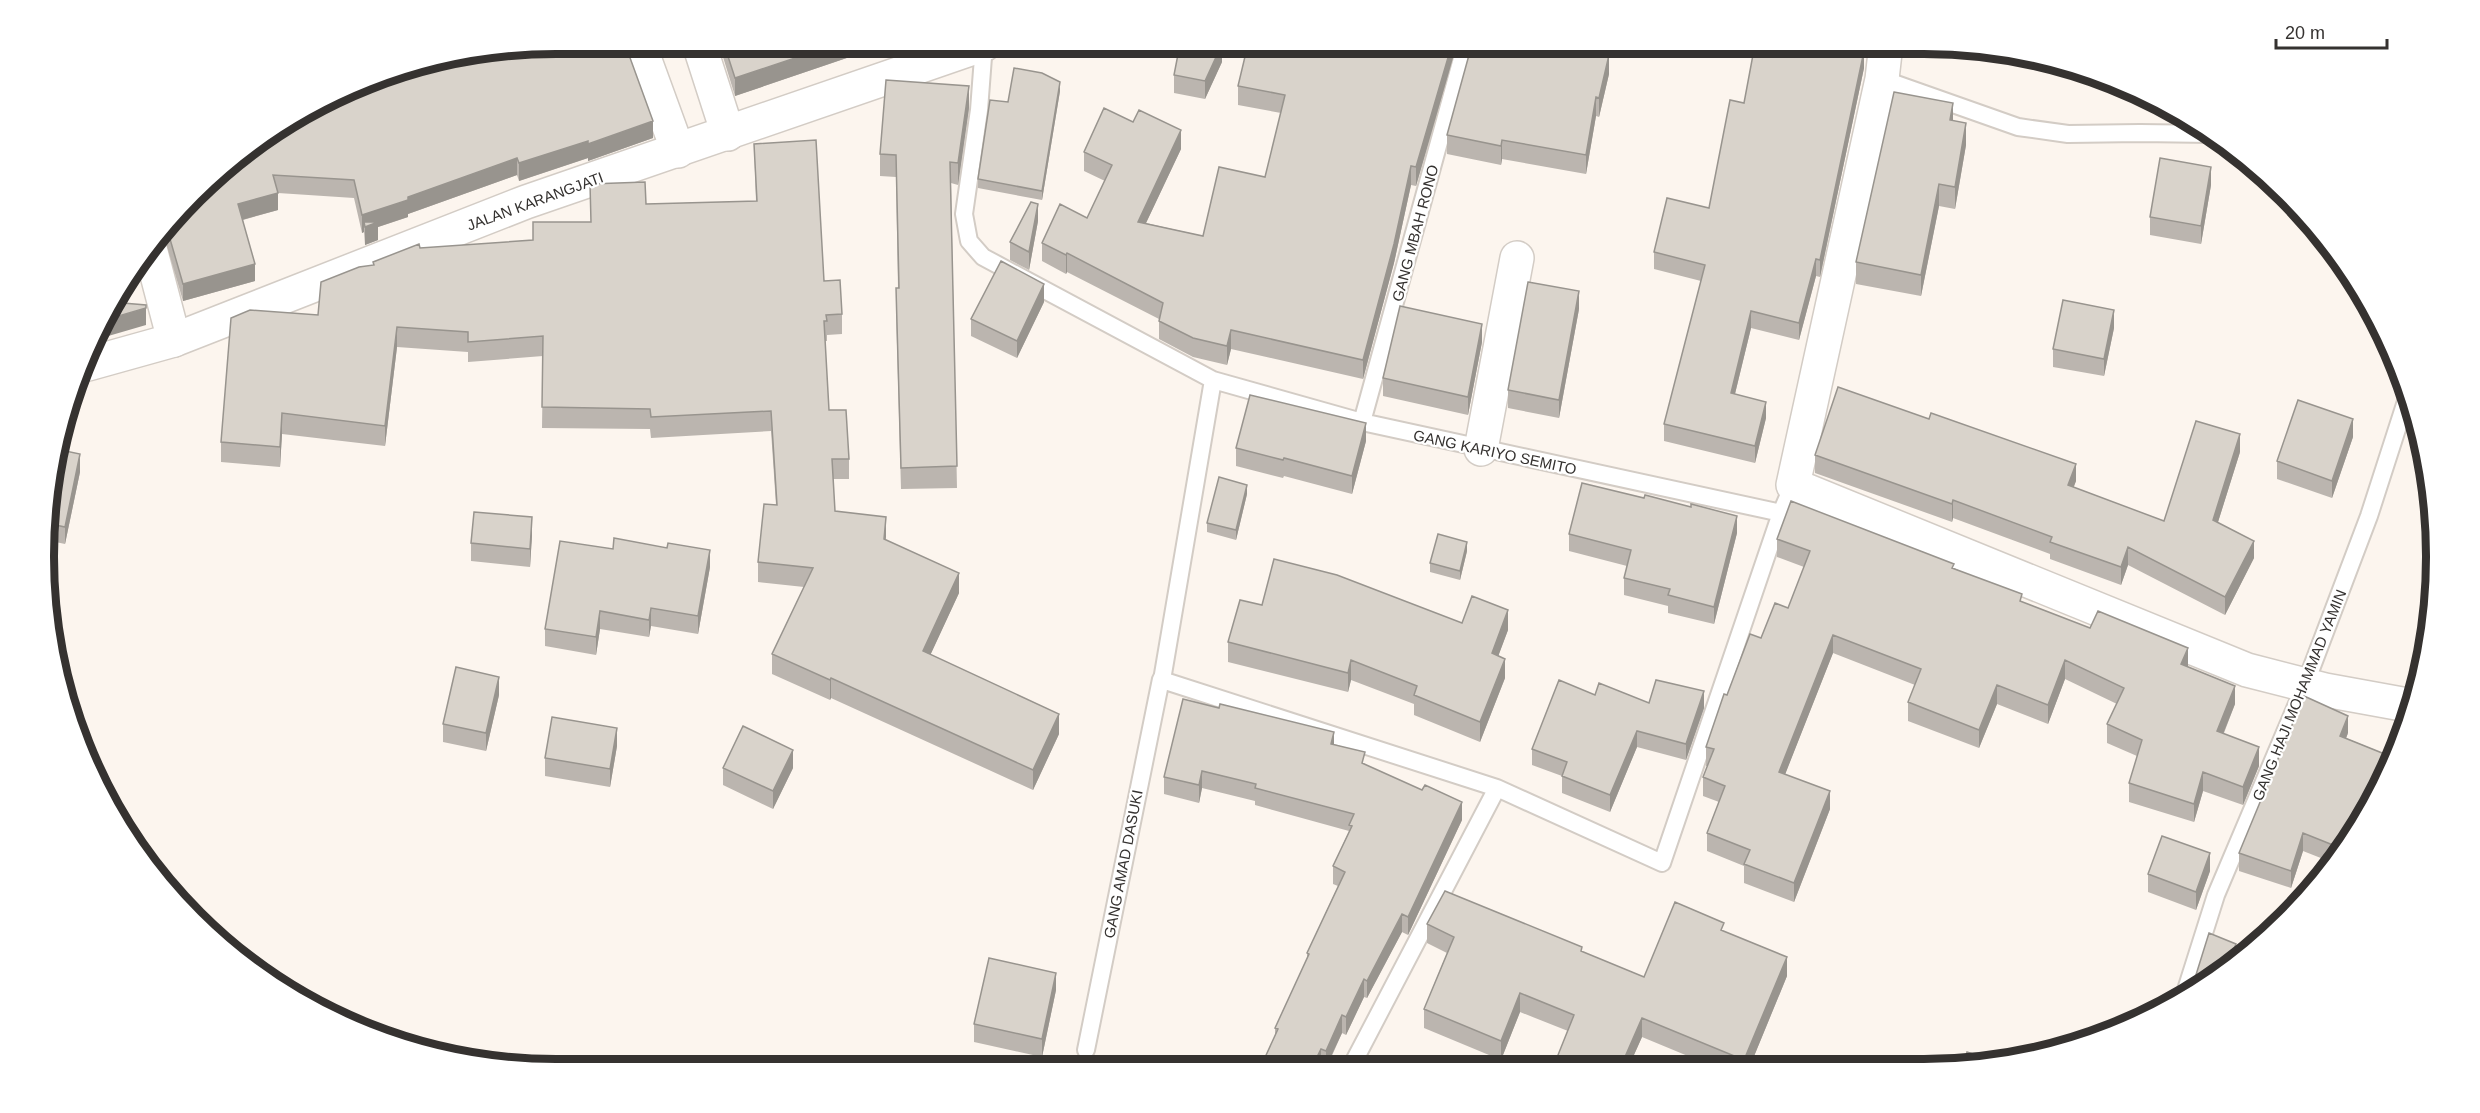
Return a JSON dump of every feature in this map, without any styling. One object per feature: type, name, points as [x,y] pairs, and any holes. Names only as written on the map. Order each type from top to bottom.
[{"type":"street","points":[[643,54],[678,151]]},
{"type":"street","points":[[702,54],[728,134]]},
{"type":"street","name":"JALAN KARANGJATI","points":[[93,363],[174,340],[526,202],[956,54]]},
{"type":"street","points":[[1885,54],[1882,79],[1787,499],[2247,670],[2305,685],[2403,704]]},
{"type":"street","points":[[153,258],[174,340]]},
{"type":"street","points":[[1481,449],[1517,258]]},
{"type":"lane","name":"GANG KARIYO SEMITO","points":[[983,54],[979,110],[964,214],[969,241],[983,257],[1213,380],[1362,422],[1481,449],[1787,499]]},
{"type":"lane","name":"GANG MBAH RONO","points":[[1362,422],[1463,54]]},
{"type":"lane","points":[[1882,79],[2018,127],[2068,134],[2196,135]]},
{"type":"lane","name":"GANG AMAD DASUKI","points":[[1086,1050],[1161,679],[1213,380]]},
{"type":"lane","name":"GANG HAJI MOHAMMAD YAMIN","points":[[2188,984],[2216,895],[2305,685],[2369,516],[2404,409]]},
{"type":"lane","points":[[1161,679],[1497,788],[1662,863],[1787,499]]},
{"type":"lane","points":[[1355,1059],[1497,788]]},
{"type":"building","points":[[556,54],[629,54],[653,121],[588,144],[588,141],[519,163],[517,158],[362,215],[354,180],[273,175],[278,193],[238,204],[255,264],[183,284],[169,237],[179,225],[201,201],[251,158],[305,121],[334,106],[364,92],[426,71],[491,58]]},
{"type":"building","points":[[727,54],[807,54],[735,78]]},
{"type":"building","points":[[1178,54],[1217,54],[1205,81],[1174,75]]},
{"type":"building","points":[[1246,54],[1449,54],[1416,167],[1411,166],[1394,244],[1363,360],[1231,330],[1227,346],[1193,338],[1159,321],[1163,303],[1067,253],[1066,255],[1042,243],[1060,204],[1087,218],[1112,165],[1084,152],[1104,108],[1133,122],[1139,110],[1181,130],[1138,222],[1203,236],[1219,167],[1265,177],[1285,95],[1238,86]]},
{"type":"building","points":[[1469,54],[1609,55],[1599,98],[1596,97],[1586,155],[1502,140],[1501,146],[1447,135]]},
{"type":"building","points":[[1753,54],[1863,54],[1820,260],[1816,259],[1799,323],[1751,311],[1731,393],[1766,402],[1755,446],[1664,424],[1705,265],[1654,252],[1667,198],[1709,208],[1730,100],[1744,103]]},
{"type":"building","points":[[1014,68],[1042,73],[1060,82],[1042,191],[978,179],[990,100],[1008,102]]},
{"type":"building","points":[[886,80],[969,86],[958,163],[950,162],[957,466],[901,468],[896,288],[899,288],[896,155],[880,154]]},
{"type":"building","points":[[1894,92],[1953,103],[1950,120],[1966,123],[1955,187],[1939,184],[1921,275],[1856,262]]},
{"type":"building","points":[[816,140],[824,281],[840,280],[842,314],[826,315],[827,321],[824,321],[829,410],[846,410],[849,459],[832,459],[835,511],[886,517],[884,539],[959,573],[923,651],[1059,714],[1033,770],[831,678],[830,680],[772,654],[813,568],[758,562],[764,504],[777,505],[771,411],[651,417],[650,409],[542,407],[543,336],[468,342],[468,332],[397,327],[385,426],[282,413],[280,447],[221,442],[231,318],[250,310],[318,315],[321,282],[359,267],[374,265],[373,262],[419,244],[420,248],[533,240],[533,222],[591,222],[590,184],[645,182],[646,204],[757,201],[754,144]]},
{"type":"building","points":[[2160,158],[2211,167],[2201,226],[2150,217]]},
{"type":"building","points":[[1031,202],[1038,204],[1029,252],[1010,242]]},
{"type":"building","points":[[364,222],[378,222],[365,227]]},
{"type":"building","points":[[1001,261],[1044,284],[1017,341],[971,319]]},
{"type":"building","points":[[1528,282],[1579,291],[1559,400],[1508,390]]},
{"type":"building","points":[[2063,300],[2114,310],[2104,359],[2053,349]]},
{"type":"building","points":[[122,303],[146,305],[146,308],[115,317]]},
{"type":"building","points":[[1400,306],[1482,324],[1468,397],[1383,378]]},
{"type":"building","points":[[1838,387],[1929,419],[1931,413],[2076,464],[2068,485],[2164,521],[2196,421],[2240,434],[2213,520],[2254,541],[2225,597],[2128,547],[2121,567],[2050,542],[2052,537],[1953,500],[1952,504],[1815,455]]},
{"type":"building","points":[[1250,395],[1366,423],[1352,476],[1236,448]]},
{"type":"building","points":[[2298,400],[2353,419],[2332,481],[2277,461]]},
{"type":"building","points":[[66,451],[80,454],[65,527],[55,525]]},
{"type":"building","points":[[1219,477],[1247,485],[1236,530],[1207,523]]},
{"type":"building","points":[[1582,483],[1644,498],[1645,495],[1691,507],[1691,504],[1737,516],[1714,607],[1668,595],[1670,589],[1624,578],[1631,550],[1569,534]]},
{"type":"building","points":[[1791,501],[1954,564],[1952,568],[2022,594],[2020,601],[2090,628],[2098,611],[2188,648],[2181,664],[2235,686],[2217,731],[2259,747],[2243,787],[2203,772],[2194,804],[2129,783],[2142,740],[2107,724],[2124,688],[2065,660],[2048,705],[1997,685],[1979,730],[1908,702],[1921,669],[1833,635],[1779,772],[1830,791],[1794,883],[1744,864],[1750,850],[1707,833],[1725,786],[1703,777],[1714,749],[1706,747],[1724,694],[1727,695],[1750,634],[1761,638],[1775,603],[1788,608],[1810,551],[1777,539]]},
{"type":"building","points":[[474,512],[532,517],[530,549],[471,543]]},
{"type":"building","points":[[1438,534],[1467,542],[1460,571],[1430,563]]},
{"type":"building","points":[[614,538],[667,548],[668,543],[710,550],[698,616],[651,608],[649,620],[600,611],[596,637],[545,629],[560,541],[613,549]]},
{"type":"building","points":[[1274,559],[1337,575],[1462,623],[1472,596],[1508,610],[1492,653],[1505,659],[1480,722],[1414,695],[1417,686],[1351,660],[1348,673],[1228,642],[1240,600],[1262,605]]},
{"type":"building","points":[[456,667],[499,677],[486,733],[443,724]]},
{"type":"building","points":[[1559,680],[1595,695],[1599,683],[1649,703],[1656,680],[1704,691],[1686,744],[1637,731],[1610,795],[1562,776],[1567,762],[1532,749]]},
{"type":"building","points":[[2304,696],[2348,716],[2340,736],[2385,754],[2359,808],[2334,845],[2303,833],[2291,871],[2239,853]]},
{"type":"building","points":[[1183,699],[1219,708],[1220,704],[1334,732],[1331,744],[1365,752],[1362,763],[1422,790],[1425,785],[1462,802],[1408,917],[1402,914],[1367,981],[1364,979],[1346,1017],[1342,1015],[1326,1051],[1321,1049],[1316,1059],[1264,1059],[1278,1029],[1275,1028],[1309,954],[1307,953],[1345,872],[1333,866],[1352,826],[1349,825],[1354,814],[1255,788],[1256,784],[1202,771],[1199,785],[1164,777]]},
{"type":"building","points":[[552,717],[617,728],[610,769],[545,758]]},
{"type":"building","points":[[743,726],[793,750],[773,791],[723,768]]},
{"type":"building","points":[[2162,836],[2210,853],[2196,892],[2148,874]]},
{"type":"building","points":[[1445,891],[1582,947],[1581,951],[1644,977],[1675,902],[1724,923],[1721,930],[1787,957],[1744,1059],[1642,1018],[1624,1059],[1568,1059],[1558,1055],[1574,1015],[1520,993],[1501,1041],[1424,1009],[1454,937],[1427,924]]},
{"type":"building","points":[[2209,933],[2236,944],[2233,952],[2190,982],[2195,978]]},
{"type":"building","points":[[989,958],[1056,973],[1042,1039],[974,1024]]},
{"type":"building","points":[[1967,1052],[1979,1056],[1965,1057]]}]
